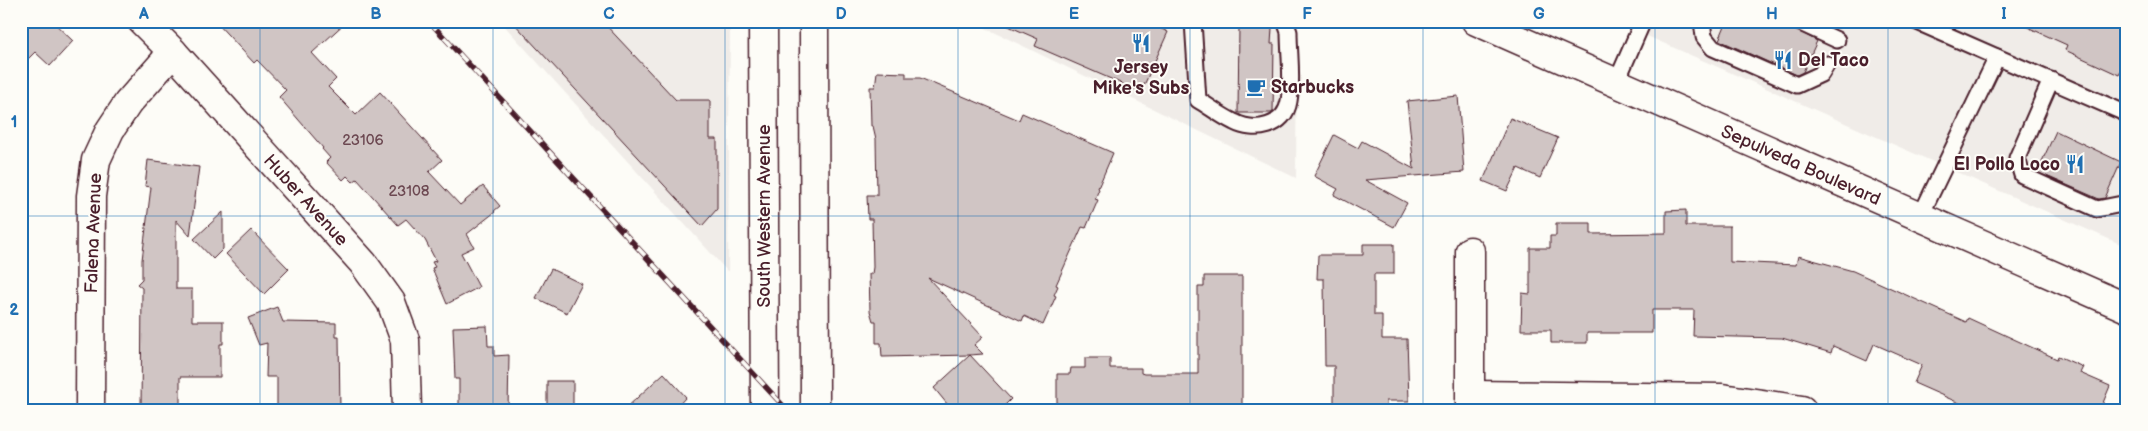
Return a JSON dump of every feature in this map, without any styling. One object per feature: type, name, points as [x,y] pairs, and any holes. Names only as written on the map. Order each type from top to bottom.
[{"type":"main road","name":"Huber Avenue","points":[[142,21],[173,52],[364,263],[392,302],[405,340],[407,410]]},
{"type":"main road","name":"South Western Avenue","points":[[764,21],[765,410]]},
{"type":"main road","points":[[814,21],[815,410]]},
{"type":"main road","name":"Sepulveda Boulevard","points":[[1476,21],[2127,308]]},
{"type":"main road","name":"Falena Avenue","points":[[90,410],[91,196],[96,160],[110,130],[128,103],[173,52]]},
{"type":"main road","points":[[1470,251],[1471,403],[1722,398],[1788,408]]},
{"type":"lane","points":[[1193,21],[1198,100],[1236,123],[1254,128],[1274,124],[1284,114],[1289,101],[1289,32],[1285,21]]},
{"type":"lane","points":[[1616,83],[1643,21]]},
{"type":"lane","points":[[1702,21],[1704,37],[1713,48],[1797,85],[1821,74],[1827,64]]},
{"type":"lane","points":[[1796,21],[1838,40]]},
{"type":"lane","points":[[1915,21],[2127,114]]},
{"type":"lane","points":[[1920,217],[1997,57]]},
{"type":"lane","points":[[2050,80],[2018,158],[2022,176],[2096,209],[2127,203]]},
{"type":"shaded area","points":[[500,21],[730,21],[728,272]]},
{"type":"shaded area","points":[[971,21],[1297,21],[1296,178]]},
{"type":"shaded area","points":[[1613,21],[2127,21],[2127,247]]},
{"type":"building","points":[[21,21],[52,21],[73,41],[50,66],[35,52],[21,66]]},
{"type":"building","points":[[215,21],[347,21],[312,53],[336,79],[328,87],[356,115],[380,92],[442,160],[429,172],[460,205],[483,186],[500,206],[467,234],[474,247],[461,253],[479,287],[447,304],[432,268],[435,267],[432,262],[436,261],[425,240],[406,219],[398,225],[357,179],[353,182],[347,176],[343,180],[326,162],[330,158],[323,148],[279,97],[286,90],[257,60],[254,63]]},
{"type":"building","points":[[512,21],[602,21],[676,100],[710,100],[710,139],[717,139],[717,209],[702,226]]},
{"type":"building","points":[[997,21],[1144,21],[1168,32],[1141,92],[1035,46],[1038,39]]},
{"type":"building","name":"Del Taco","points":[[1727,21],[1779,21],[1817,41],[1803,72],[1797,75],[1719,40]]},
{"type":"building","points":[[2014,21],[2127,21],[2127,71],[2122,69],[2119,75],[2065,50],[2067,45]]},
{"type":"building","name":"Starbucks","points":[[1239,27],[1272,28],[1271,44],[1274,44],[1273,112],[1271,113],[1238,113]]},
{"type":"building","points":[[877,72],[906,73],[906,78],[920,78],[1019,120],[1022,113],[1113,153],[1098,188],[1095,199],[1098,200],[1086,228],[1082,227],[1056,285],[1058,286],[1054,295],[1056,296],[1043,325],[1024,316],[1022,321],[928,278],[983,337],[974,345],[983,354],[882,357],[881,343],[876,343],[876,321],[873,321],[870,311],[869,274],[872,274],[873,267],[872,219],[868,219],[867,195],[877,195],[876,139],[873,126],[871,126],[870,87],[875,87]]},
{"type":"building","points":[[1458,96],[1464,172],[1365,180],[1407,203],[1394,227],[1334,195],[1338,189],[1314,176],[1334,135],[1358,148],[1362,141],[1414,169],[1407,101]]},
{"type":"building","points":[[1510,118],[1558,138],[1540,178],[1518,168],[1507,191],[1483,181]]},
{"type":"building","name":"El Pollo Loco","points":[[2056,131],[2121,162],[2105,198],[2099,199],[2037,172]]},
{"type":"building","points":[[148,160],[199,167],[190,236],[176,220],[176,289],[192,289],[192,321],[223,321],[223,344],[220,344],[220,377],[180,377],[180,410],[141,410],[142,288],[137,284],[142,279],[142,260],[151,187],[145,186]]},
{"type":"building","points":[[1686,210],[1686,226],[1730,226],[1730,262],[1796,265],[1798,256],[1853,271],[1966,322],[1968,318],[2057,359],[2058,356],[2083,367],[2080,373],[2110,386],[2100,410],[1975,410],[1914,383],[1922,365],[1874,344],[1867,361],[1833,346],[1831,353],[1782,338],[1693,336],[1694,310],[1652,310],[1652,333],[1587,333],[1587,343],[1551,343],[1551,330],[1521,330],[1522,293],[1530,294],[1530,248],[1550,248],[1550,236],[1556,236],[1556,223],[1591,223],[1591,234],[1666,233],[1666,211]]},
{"type":"building","points":[[223,212],[223,249],[213,259],[194,239]]},
{"type":"building","points":[[251,230],[289,269],[264,294],[226,254]]},
{"type":"building","points":[[1363,244],[1394,244],[1394,274],[1374,274],[1374,315],[1382,315],[1382,339],[1407,339],[1409,401],[1386,401],[1386,410],[1334,410],[1334,366],[1325,366],[1324,279],[1317,279],[1318,255],[1363,255]]},
{"type":"building","points":[[551,269],[582,284],[567,313],[536,298]]},
{"type":"building","points":[[1204,276],[1242,276],[1242,410],[1057,410],[1057,374],[1070,374],[1071,368],[1085,368],[1085,358],[1110,358],[1110,368],[1141,368],[1141,373],[1144,374],[1198,374],[1198,287],[1204,287]]},
{"type":"building","points":[[277,307],[283,322],[336,323],[336,337],[339,337],[340,410],[277,410],[277,377],[266,377],[267,343],[259,345],[248,318]]},
{"type":"building","points":[[487,326],[488,346],[494,346],[494,356],[509,355],[508,410],[459,410],[459,379],[455,379],[453,327]]},
{"type":"building","points":[[970,355],[1011,399],[1000,410],[952,410],[934,388]]},
{"type":"building","points":[[664,373],[686,397],[674,410],[624,410]]},
{"type":"building","points":[[547,381],[573,381],[573,407],[547,407]]},
{"type":"railway","points":[[429,21],[787,410]]},
{"type":"place","name":"Jersey Mike's Subs","points":[[1141,43]]},
{"type":"place","name":"Del Taco","points":[[1783,60]]},
{"type":"place","name":"Starbucks","points":[[1256,87]]},
{"type":"place","name":"El Pollo Loco","points":[[2075,164]]}]
